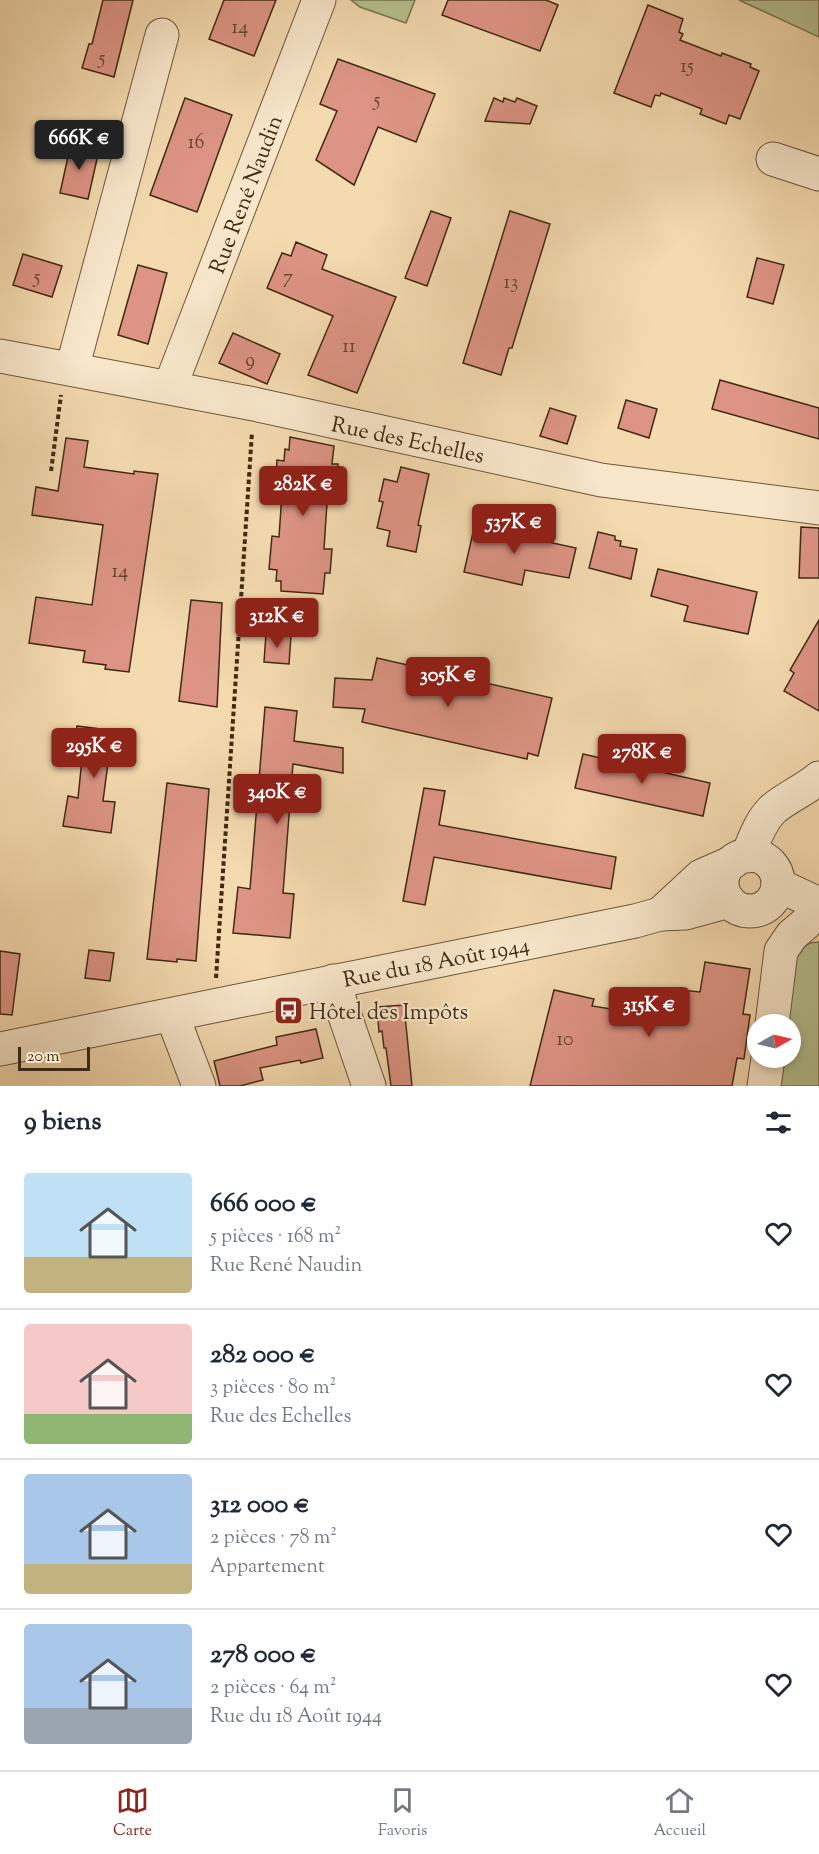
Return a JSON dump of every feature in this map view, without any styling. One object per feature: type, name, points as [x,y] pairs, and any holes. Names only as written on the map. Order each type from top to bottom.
[{"type":"street","name":"Rue René Naudin","points":[[170,387],[319,0]]},
{"type":"street","points":[[68,368],[162,35]]},
{"type":"street","points":[[773,159],[819,174]]},
{"type":"street","name":"Rue des Echelles","points":[[0,356],[254,404],[601,480],[819,508]]},
{"type":"street","points":[[758,868],[784,828],[790,814],[813,783]]},
{"type":"street","points":[[746,907],[771,902],[777,892],[758,868]]},
{"type":"street","points":[[781,951],[746,907],[723,888],[726,869],[758,868],[814,918]]},
{"type":"street","name":"Rue du 18 Août 1944","points":[[660,914],[701,876],[758,868]]},
{"type":"street","points":[[746,907],[779,920],[814,918]]},
{"type":"street","name":"Rue du 18 Août 1944","points":[[0,1049],[176,1026],[214,1006],[333,981],[635,921],[660,914],[746,907]]},
{"type":"street","points":[[773,1014],[781,951],[792,935],[814,918]]},
{"type":"street","points":[[333,981],[369,1086]]},
{"type":"street","points":[[176,1026],[199,1086]]},
{"type":"street","points":[[764,1086],[767,1068]]},
{"type":"path","points":[[51,471],[68,368]]},
{"type":"path","points":[[214,1006],[254,404]]},
{"type":"green space","points":[[351,0],[415,0],[406,23],[360,7]]},
{"type":"green space","points":[[739,0],[819,0],[819,37]]},
{"type":"green space","points":[[819,942],[819,1086],[764,1086],[767,1068],[801,1068],[801,1014],[773,1014],[780,964],[810,943]]},
{"type":"building","points":[[103,0],[133,0],[114,77],[82,68],[89,44],[92,44]]},
{"type":"building","points":[[224,0],[276,0],[254,56],[209,39]]},
{"type":"building","points":[[448,0],[546,0],[558,5],[540,51],[442,15]]},
{"type":"building","points":[[648,5],[683,19],[679,32],[683,34],[680,40],[721,56],[722,53],[751,64],[750,67],[759,71],[740,119],[729,115],[726,124],[700,114],[702,109],[661,93],[660,96],[655,95],[651,107],[614,93]]},
{"type":"building","points":[[338,59],[435,94],[416,142],[378,127],[354,185],[316,160],[337,111],[320,104]]},
{"type":"building","points":[[185,98],[232,115],[197,212],[150,195]]},
{"type":"building","points":[[494,98],[503,102],[504,98],[515,102],[517,98],[537,106],[530,124],[485,121]]},
{"type":"building","points":[[71,143],[99,150],[88,199],[60,193]]},
{"type":"building","points":[[431,211],[451,218],[427,286],[405,278]]},
{"type":"building","points":[[510,211],[550,224],[512,348],[509,348],[501,375],[463,363]]},
{"type":"building","points":[[296,242],[327,255],[322,269],[396,297],[357,393],[308,375],[333,316],[267,288],[282,253],[291,256]]},
{"type":"building","points":[[23,254],[62,266],[52,297],[13,285]]},
{"type":"building","points":[[757,258],[784,265],[773,304],[747,297]]},
{"type":"building","points":[[138,265],[167,273],[148,344],[118,335]]},
{"type":"building","points":[[233,333],[280,354],[267,384],[219,363]]},
{"type":"building","points":[[720,380],[819,408],[819,439],[712,409]]},
{"type":"building","points":[[626,400],[657,409],[649,438],[618,428]]},
{"type":"building","points":[[550,408],[576,416],[567,444],[540,436]]},
{"type":"building","points":[[290,437],[334,446],[332,464],[338,464],[336,488],[328,487],[324,549],[332,549],[330,573],[325,573],[323,594],[281,591],[281,581],[276,581],[277,570],[269,569],[272,536],[279,537],[282,493],[275,493],[277,460],[284,461],[285,449],[289,450]]},
{"type":"building","points":[[66,438],[88,441],[84,467],[134,474],[134,471],[158,474],[129,672],[105,669],[106,665],[83,662],[85,651],[29,643],[36,597],[92,605],[103,525],[32,515],[36,487],[58,491]]},
{"type":"building","points":[[401,467],[429,474],[418,525],[421,526],[416,552],[387,546],[390,531],[377,528],[383,502],[379,501],[384,479],[397,482]]},
{"type":"building","points":[[485,516],[503,519],[501,530],[508,531],[507,533],[576,548],[569,578],[525,570],[522,585],[464,572],[475,524],[482,526]]},
{"type":"building","points":[[801,527],[819,528],[819,578],[799,578]]},
{"type":"building","points":[[598,532],[615,536],[615,540],[621,541],[620,546],[637,549],[631,579],[589,568]]},
{"type":"building","points":[[658,569],[757,592],[748,634],[684,621],[688,606],[651,596]]},
{"type":"building","points":[[191,600],[222,603],[217,707],[179,701]]},
{"type":"building","points":[[819,620],[819,711],[784,691],[794,673],[790,670]]},
{"type":"building","points":[[266,634],[291,636],[289,664],[264,662]]},
{"type":"building","points":[[377,658],[552,698],[538,756],[528,753],[527,759],[362,722],[365,709],[333,707],[335,678],[372,680]]},
{"type":"building","points":[[265,707],[297,711],[294,741],[343,748],[343,773],[293,764],[283,893],[294,894],[290,938],[233,933],[238,887],[250,889]]},
{"type":"building","points":[[77,726],[124,732],[119,764],[108,763],[103,801],[115,802],[111,833],[63,826],[68,796],[78,798],[82,759],[73,757]]},
{"type":"building","points":[[583,754],[710,783],[703,816],[575,788]]},
{"type":"building","points":[[167,783],[209,789],[196,961],[147,959]]},
{"type":"building","points":[[424,788],[445,791],[439,825],[616,857],[611,889],[434,857],[425,905],[403,901]]},
{"type":"building","points":[[89,950],[114,953],[110,981],[85,978]]},
{"type":"building","points":[[0,951],[20,954],[12,1015],[0,1014]]},
{"type":"building","points":[[705,962],[750,969],[743,1014],[747,1015],[744,1059],[737,1058],[732,1086],[530,1086],[554,990],[594,999],[592,1006],[667,1018],[671,989],[700,992]]},
{"type":"building","points":[[404,1005],[412,1086],[391,1086],[386,1048],[384,1048],[382,1031],[379,1032],[377,1007]]},
{"type":"building","points":[[316,1029],[323,1058],[260,1068],[263,1080],[240,1086],[220,1086],[214,1061],[277,1045],[276,1037]]},
{"type":"place","name":"Hôtel des Impôts","points":[[288,1011]]}]
